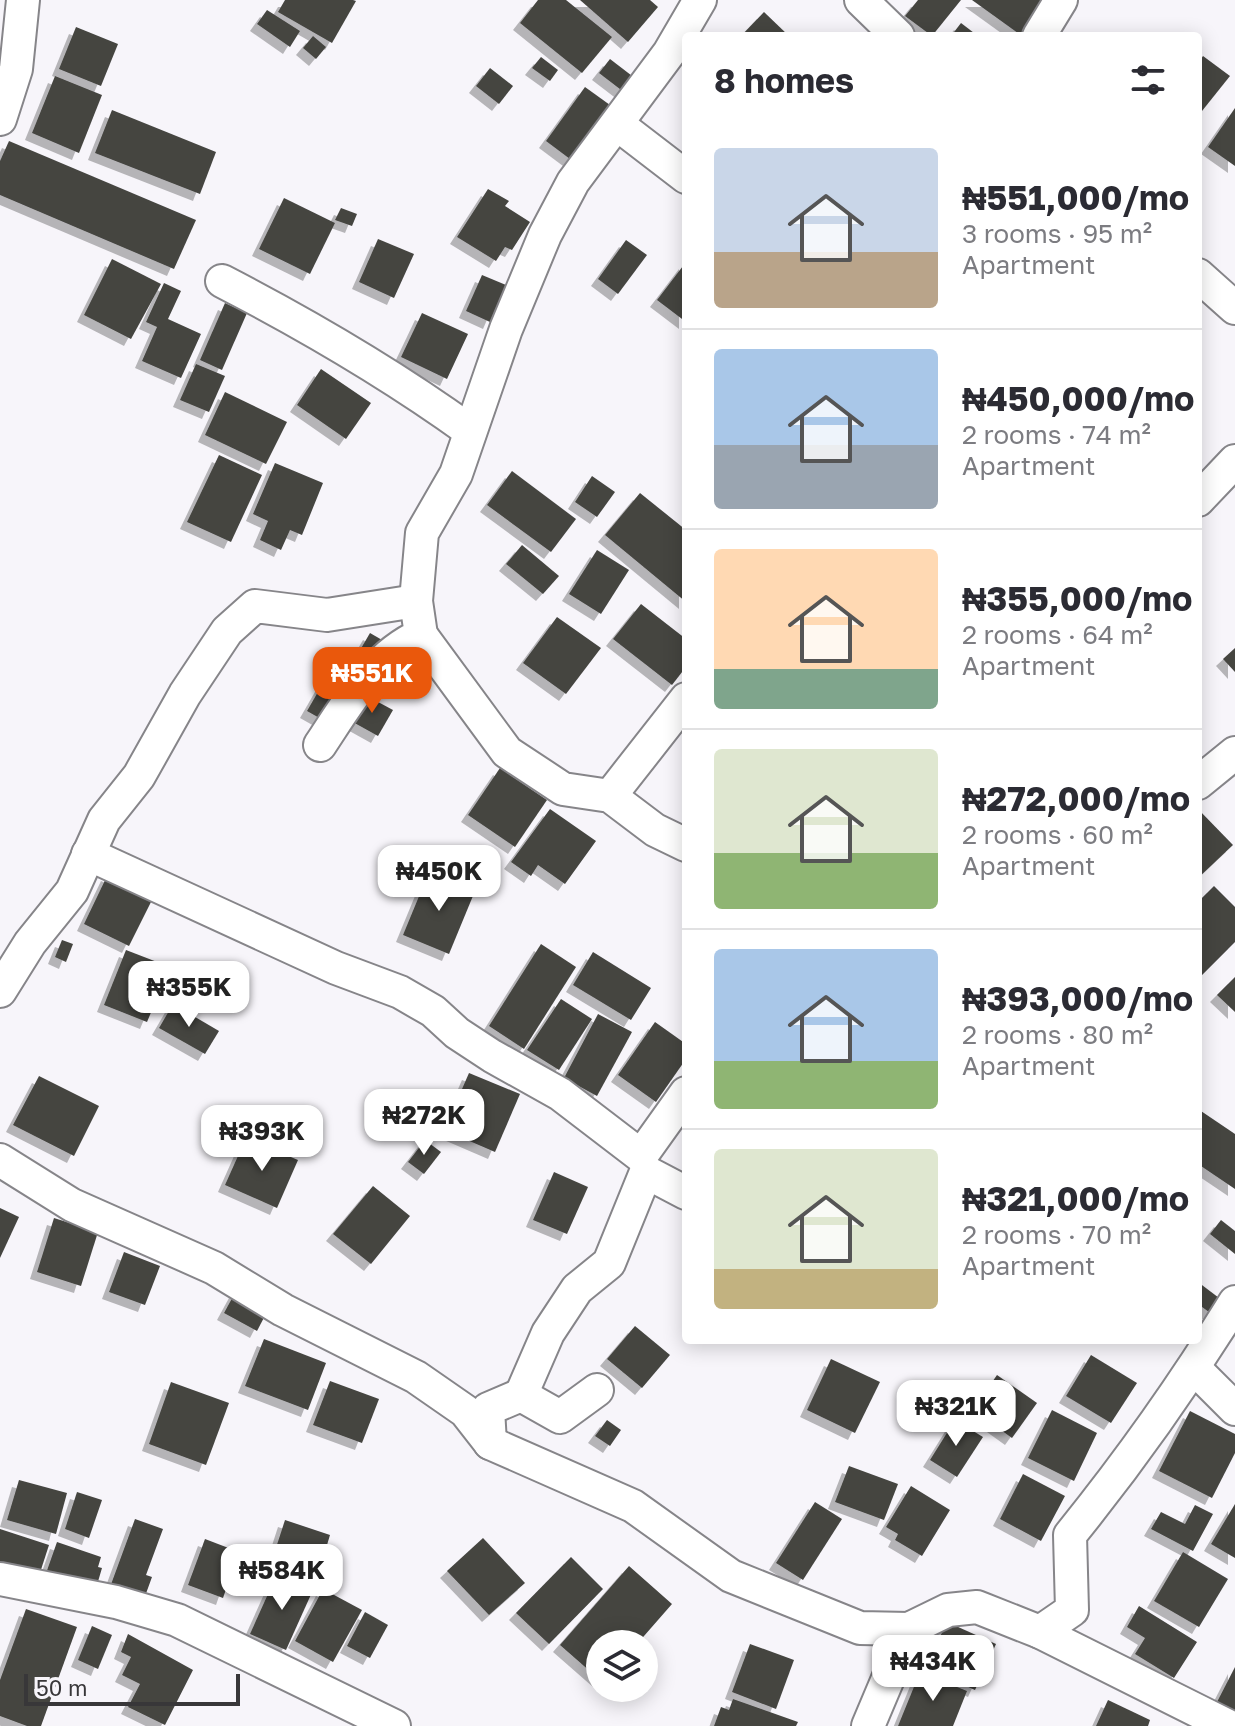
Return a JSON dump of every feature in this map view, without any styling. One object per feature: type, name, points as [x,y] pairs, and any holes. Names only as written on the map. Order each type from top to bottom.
[{"type":"street","points":[[682,843],[655,830],[610,796],[563,789],[507,752],[421,635],[416,601],[422,533],[456,474],[506,329],[545,235],[573,182],[669,53],[700,0]]},
{"type":"street","points":[[861,0],[894,32]]},
{"type":"street","points":[[1041,32],[1061,0]]},
{"type":"street","points":[[0,119],[16,69],[25,2]]},
{"type":"street","points":[[617,124],[682,174]]},
{"type":"street","points":[[1202,278],[1233,303]]},
{"type":"street","points":[[222,281],[309,326],[395,377],[470,431]]},
{"type":"street","points":[[1202,496],[1235,461]]},
{"type":"street","points":[[0,991],[30,943],[72,891],[104,820],[139,776],[185,694],[227,631],[255,606],[327,615],[416,601]]},
{"type":"street","points":[[320,745],[357,690],[395,646],[421,635]]},
{"type":"street","points":[[610,796],[682,704]]},
{"type":"street","points":[[1202,780],[1235,753]]},
{"type":"street","points":[[88,854],[336,968],[400,992],[433,1011],[457,1033],[492,1056],[560,1094],[644,1164],[682,1190]]},
{"type":"street","points":[[490,1443],[488,1409],[521,1395],[548,1333],[577,1289],[609,1263],[644,1164],[682,1100]]},
{"type":"street","points":[[0,1160],[72,1205],[214,1268],[283,1310],[416,1377],[465,1411],[490,1443],[633,1506],[731,1576],[860,1628],[909,1629],[948,1610],[977,1607],[1040,1632],[1228,1726]]},
{"type":"street","points":[[1040,1632],[1072,1610],[1070,1535],[1116,1479],[1194,1368],[1235,1302]]},
{"type":"street","points":[[1194,1368],[1235,1409]]},
{"type":"street","points":[[521,1395],[560,1417],[597,1390]]},
{"type":"street","points":[[0,1579],[116,1602],[177,1620],[394,1726]]},
{"type":"street","points":[[868,1726],[909,1629]]},
{"type":"building","points":[[285,0],[356,1],[332,43],[278,12]]},
{"type":"building","points":[[538,0],[566,0],[612,37],[582,73],[520,23]]},
{"type":"building","points":[[580,0],[650,0],[658,7],[628,42]]},
{"type":"building","points":[[918,0],[961,0],[935,32],[927,32],[905,16]]},
{"type":"building","points":[[972,0],[1049,0],[1025,32],[1016,32]]},
{"type":"building","points":[[267,10],[300,31],[290,47],[257,24]]},
{"type":"building","points":[[764,12],[785,32],[745,32]]},
{"type":"building","points":[[961,23],[973,32],[954,32]]},
{"type":"building","points":[[76,27],[118,44],[101,86],[59,69]]},
{"type":"building","points":[[313,36],[326,47],[316,59],[303,48]]},
{"type":"building","points":[[541,57],[558,70],[550,81],[532,68]]},
{"type":"building","points":[[1202,57],[1230,76],[1202,111]]},
{"type":"building","points":[[610,59],[640,82],[629,96],[599,73]]},
{"type":"building","points":[[490,68],[513,86],[499,104],[476,86]]},
{"type":"building","points":[[55,76],[102,95],[79,153],[32,133]]},
{"type":"building","points":[[585,87],[610,105],[570,159],[546,141]]},
{"type":"building","points":[[1235,108],[1235,166],[1208,147]]},
{"type":"building","points":[[112,110],[216,152],[200,194],[95,153]]},
{"type":"building","points":[[9,141],[196,220],[174,269],[0,195],[0,161]]},
{"type":"building","points":[[488,189],[509,201],[505,206],[530,222],[512,250],[505,247],[496,261],[457,237]]},
{"type":"building","points":[[284,198],[335,223],[310,274],[259,249]]},
{"type":"building","points":[[341,208],[357,214],[352,226],[335,220]]},
{"type":"building","points":[[378,239],[414,254],[394,298],[359,282]]},
{"type":"building","points":[[626,240],[647,255],[618,294],[598,279]]},
{"type":"building","points":[[112,259],[161,284],[131,339],[84,315]]},
{"type":"building","points":[[682,267],[682,319],[657,300]]},
{"type":"building","points":[[482,275],[506,285],[490,322],[466,311]]},
{"type":"building","points":[[164,283],[181,291],[168,319],[201,334],[181,378],[142,361],[157,327],[146,322]]},
{"type":"building","points":[[225,303],[247,313],[222,370],[200,360]]},
{"type":"building","points":[[422,313],[468,334],[447,379],[401,357]]},
{"type":"building","points":[[196,364],[225,376],[209,412],[180,400]]},
{"type":"building","points":[[321,369],[371,403],[346,439],[297,405]]},
{"type":"building","points":[[225,392],[287,422],[266,464],[205,435]]},
{"type":"building","points":[[219,455],[262,475],[231,542],[187,522]]},
{"type":"building","points":[[275,463],[323,483],[302,535],[290,530],[281,550],[260,540],[268,521],[253,514]]},
{"type":"building","points":[[512,471],[576,519],[551,552],[487,505]]},
{"type":"building","points":[[592,476],[615,492],[597,517],[575,502]]},
{"type":"building","points":[[640,493],[682,527],[682,599],[605,535]]},
{"type":"building","points":[[522,545],[559,576],[543,594],[506,564]]},
{"type":"building","points":[[597,550],[629,570],[601,614],[569,594]]},
{"type":"building","points":[[641,604],[682,636],[682,672],[672,685],[613,639]]},
{"type":"building","points":[[557,617],[601,648],[566,694],[523,663]]},
{"type":"building","points":[[370,633],[389,644],[375,668],[356,657]]},
{"type":"building","points":[[1235,648],[1235,672],[1223,659]]},
{"type":"building","points":[[330,671],[352,684],[330,724],[307,711]]},
{"type":"building","points":[[365,695],[393,710],[378,736],[351,721]]},
{"type":"building","points":[[500,768],[547,800],[515,847],[468,815]]},
{"type":"building","points":[[550,809],[596,841],[565,884],[538,865],[531,876],[511,862]]},
{"type":"building","points":[[1202,813],[1233,845],[1202,874]]},
{"type":"building","points":[[429,872],[475,891],[449,954],[403,935]]},
{"type":"building","points":[[108,874],[154,896],[129,946],[84,924]]},
{"type":"building","points":[[1214,886],[1235,907],[1235,942],[1202,975],[1202,898]]},
{"type":"building","points":[[62,940],[73,944],[66,962],[55,957]]},
{"type":"building","points":[[541,944],[576,967],[524,1049],[489,1026]]},
{"type":"building","points":[[126,950],[170,967],[147,1022],[104,1005]]},
{"type":"building","points":[[593,952],[651,988],[631,1020],[573,985]]},
{"type":"building","points":[[1235,977],[1235,1012],[1217,995]]},
{"type":"building","points":[[561,999],[592,1019],[559,1070],[527,1050]]},
{"type":"building","points":[[173,1004],[219,1031],[205,1054],[159,1028]]},
{"type":"building","points":[[598,1014],[632,1032],[597,1096],[564,1078]]},
{"type":"building","points":[[655,1022],[682,1041],[682,1065],[656,1102],[618,1075]]},
{"type":"building","points":[[469,1073],[520,1094],[495,1152],[444,1130]]},
{"type":"building","points":[[39,1076],[99,1106],[74,1156],[13,1125]]},
{"type":"building","points":[[1202,1112],[1235,1134],[1235,1189],[1202,1167]]},
{"type":"building","points":[[246,1138],[298,1160],[277,1208],[225,1185]]},
{"type":"building","points":[[425,1140],[441,1152],[424,1174],[408,1162]]},
{"type":"building","points":[[554,1172],[588,1187],[567,1234],[533,1220]]},
{"type":"building","points":[[373,1186],[410,1216],[371,1264],[333,1234]]},
{"type":"building","points":[[0,1208],[19,1217],[0,1258]]},
{"type":"building","points":[[54,1218],[98,1232],[81,1286],[37,1272]]},
{"type":"building","points":[[1221,1220],[1235,1231],[1235,1254],[1210,1234]]},
{"type":"building","points":[[124,1252],[160,1266],[145,1305],[109,1292]]},
{"type":"building","points":[[1202,1285],[1223,1301],[1213,1315],[1202,1307]]},
{"type":"building","points":[[236,1291],[269,1308],[257,1331],[224,1313]]},
{"type":"building","points":[[635,1326],[670,1355],[642,1388],[607,1359]]},
{"type":"building","points":[[264,1339],[326,1363],[308,1410],[245,1386]]},
{"type":"building","points":[[1091,1355],[1137,1383],[1111,1423],[1066,1396]]},
{"type":"building","points":[[831,1359],[880,1382],[855,1433],[807,1410]]},
{"type":"building","points":[[997,1375],[1037,1403],[1012,1438],[973,1410]]},
{"type":"building","points":[[330,1381],[379,1399],[362,1443],[313,1425]]},
{"type":"building","points":[[171,1382],[229,1403],[206,1465],[149,1444]]},
{"type":"building","points":[[1052,1410],[1097,1433],[1074,1481],[1028,1458]]},
{"type":"building","points":[[1190,1411],[1235,1434],[1235,1453],[1212,1498],[1159,1471]]},
{"type":"building","points":[[607,1420],[621,1430],[610,1446],[595,1436]]},
{"type":"building","points":[[955,1420],[983,1437],[957,1477],[930,1460]]},
{"type":"building","points":[[849,1466],[898,1484],[884,1520],[835,1502]]},
{"type":"building","points":[[1023,1474],[1065,1496],[1041,1541],[1000,1519]]},
{"type":"building","points":[[19,1480],[67,1493],[56,1534],[7,1520]]},
{"type":"building","points":[[911,1486],[950,1510],[922,1556],[895,1540],[898,1534],[886,1527]]},
{"type":"building","points":[[77,1492],[102,1500],[89,1538],[65,1529]]},
{"type":"building","points":[[815,1502],[842,1519],[803,1580],[776,1563]]},
{"type":"building","points":[[1235,1504],[1235,1558],[1211,1544]]},
{"type":"building","points":[[1195,1505],[1213,1514],[1193,1551],[1151,1529],[1161,1512],[1185,1524]]},
{"type":"building","points":[[135,1519],[163,1529],[146,1575],[152,1577],[140,1610],[106,1598]]},
{"type":"building","points":[[285,1520],[330,1535],[318,1575],[272,1560]]},
{"type":"building","points":[[0,1529],[49,1545],[37,1582],[0,1570]]},
{"type":"building","points":[[483,1538],[525,1583],[489,1615],[447,1571]]},
{"type":"building","points":[[205,1539],[239,1552],[223,1598],[188,1585]]},
{"type":"building","points":[[57,1542],[101,1557],[98,1567],[102,1568],[94,1595],[44,1579]]},
{"type":"building","points":[[1183,1552],[1228,1579],[1199,1627],[1154,1601]]},
{"type":"building","points":[[571,1557],[603,1589],[549,1644],[516,1613]]},
{"type":"building","points":[[629,1566],[672,1604],[649,1630],[586,1630],[586,1668],[560,1645]]},
{"type":"building","points":[[277,1574],[313,1590],[286,1650],[250,1634]]},
{"type":"building","points":[[323,1589],[362,1610],[333,1662],[295,1641]]},
{"type":"building","points":[[1139,1606],[1197,1642],[1174,1678],[1135,1654],[1145,1638],[1127,1627]]},
{"type":"building","points":[[26,1609],[77,1627],[41,1726],[27,1726],[0,1716],[0,1680]]},
{"type":"building","points":[[365,1612],[388,1625],[370,1658],[347,1646]]},
{"type":"building","points":[[947,1622],[996,1644],[975,1690],[925,1668]]},
{"type":"building","points":[[92,1626],[112,1635],[98,1669],[78,1660]]},
{"type":"building","points":[[128,1634],[193,1670],[165,1725],[128,1707],[140,1684],[122,1675],[131,1657],[121,1652]]},
{"type":"building","points":[[750,1644],[794,1660],[776,1709],[732,1692]]},
{"type":"building","points":[[1235,1667],[1235,1711],[1217,1702]]},
{"type":"building","points":[[920,1672],[967,1691],[953,1726],[898,1726]]},
{"type":"building","points":[[733,1699],[798,1722],[796,1726],[714,1726],[721,1707],[729,1710]]},
{"type":"building","points":[[1108,1700],[1150,1720],[1148,1726],[1096,1726]]}]
